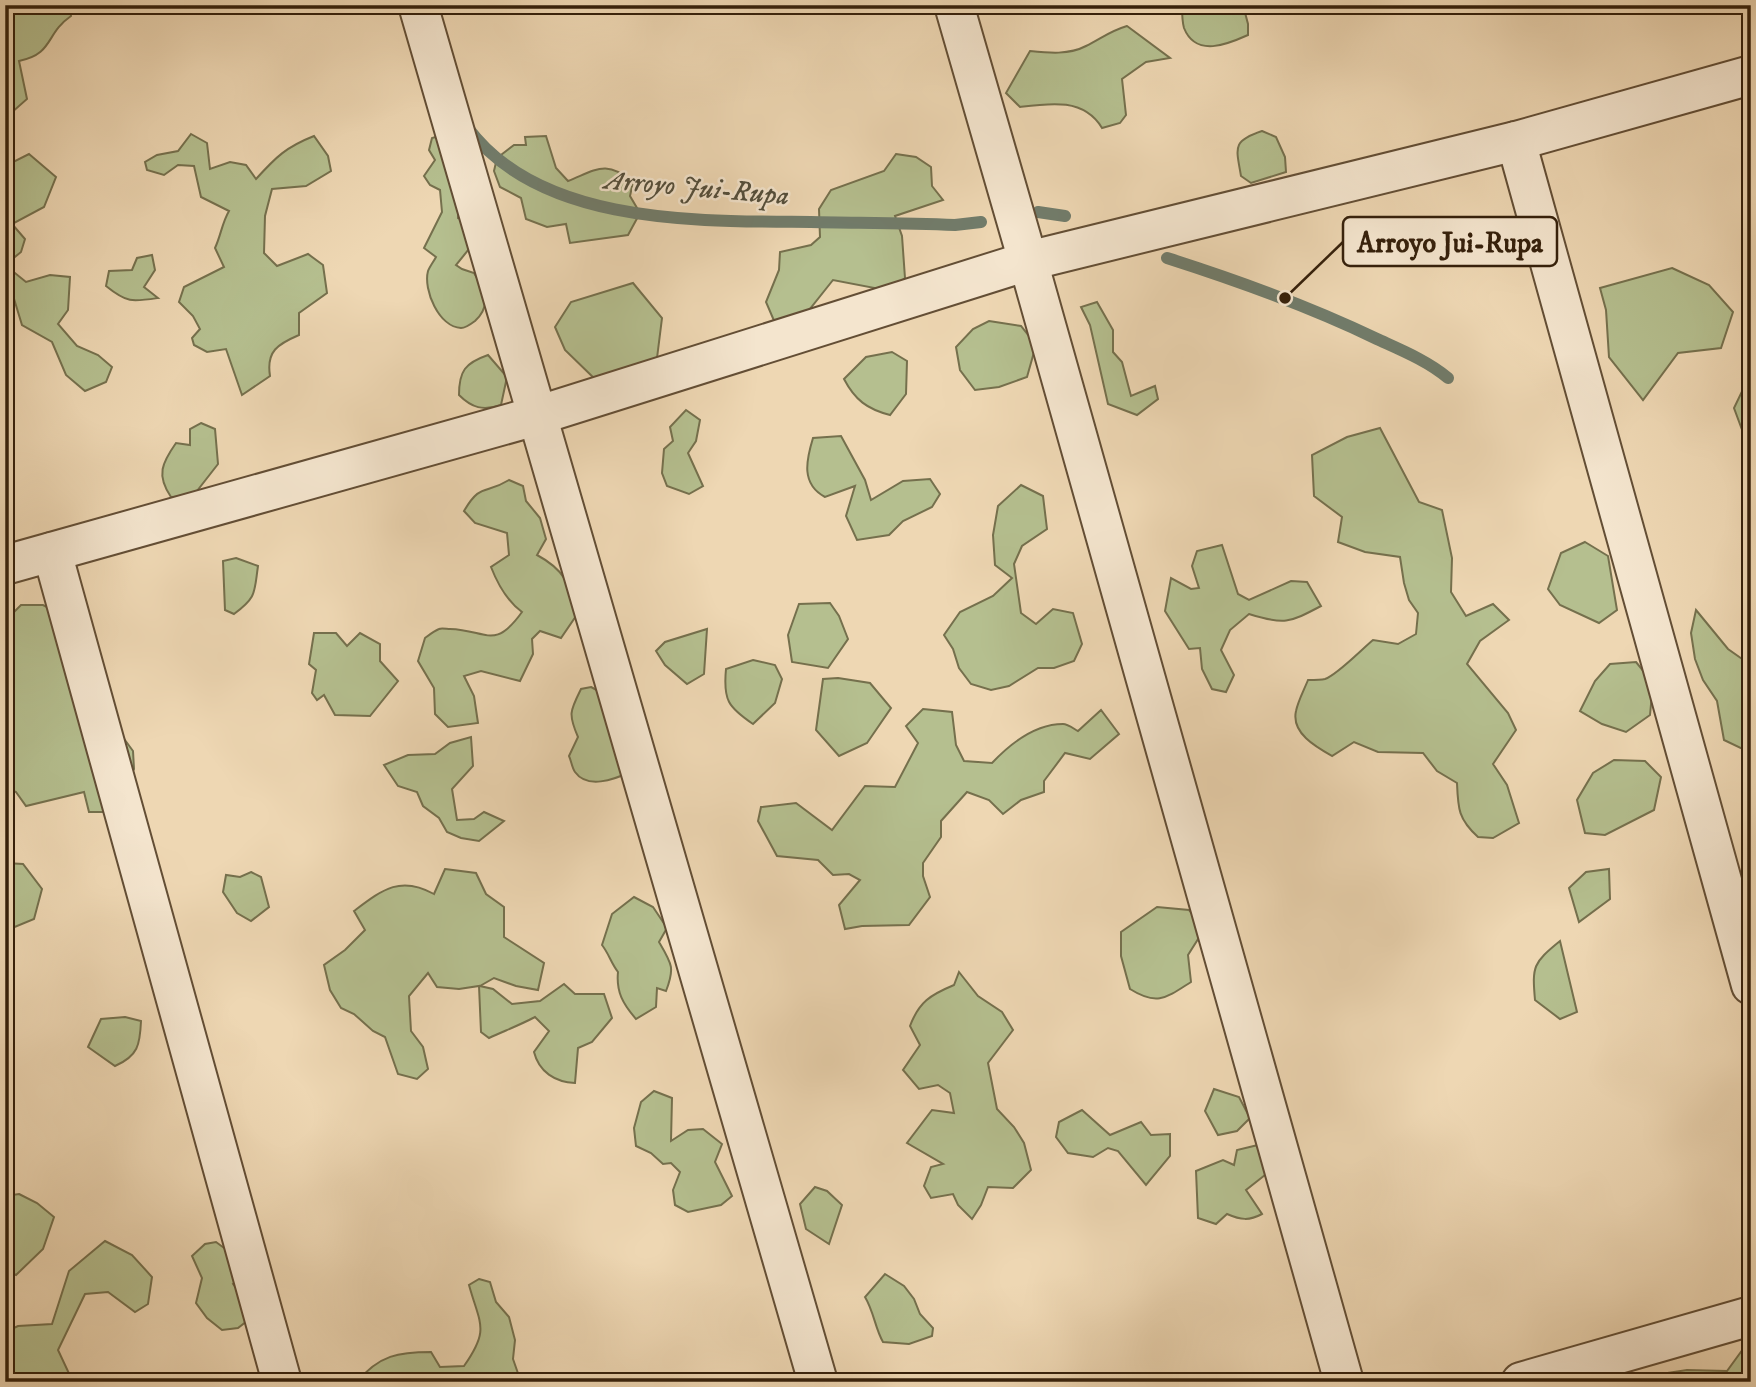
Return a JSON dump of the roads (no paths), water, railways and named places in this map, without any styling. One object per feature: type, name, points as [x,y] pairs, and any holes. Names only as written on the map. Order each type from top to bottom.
[{"type":"street","points":[[418,5],[818,1382]]},
{"type":"street","points":[[954,5],[1344,1382]]},
{"type":"street","points":[[5,565],[536,416],[1028,261],[1516,141],[1751,75]]},
{"type":"street","points":[[1516,141],[1751,985]]},
{"type":"street","points":[[52,552],[282,1382]]},
{"type":"street","points":[[1521,1382],[1751,1316]]},
{"type":"waterway","name":"Arroyo Jui-Rupa","points":[[468,128],[499,160],[537,184],[580,201],[626,211],[721,221],[955,225],[981,222]]},
{"type":"waterway","name":"Arroyo Jui-Rupa","points":[[1038,212],[1065,216]]},
{"type":"waterway","name":"Arroyo Jui-Rupa","points":[[1167,258],[1326,316],[1414,356],[1448,378]]},
{"type":"place","name":"Arroyo Jui-Rupa","points":[[1285,298]]}]
